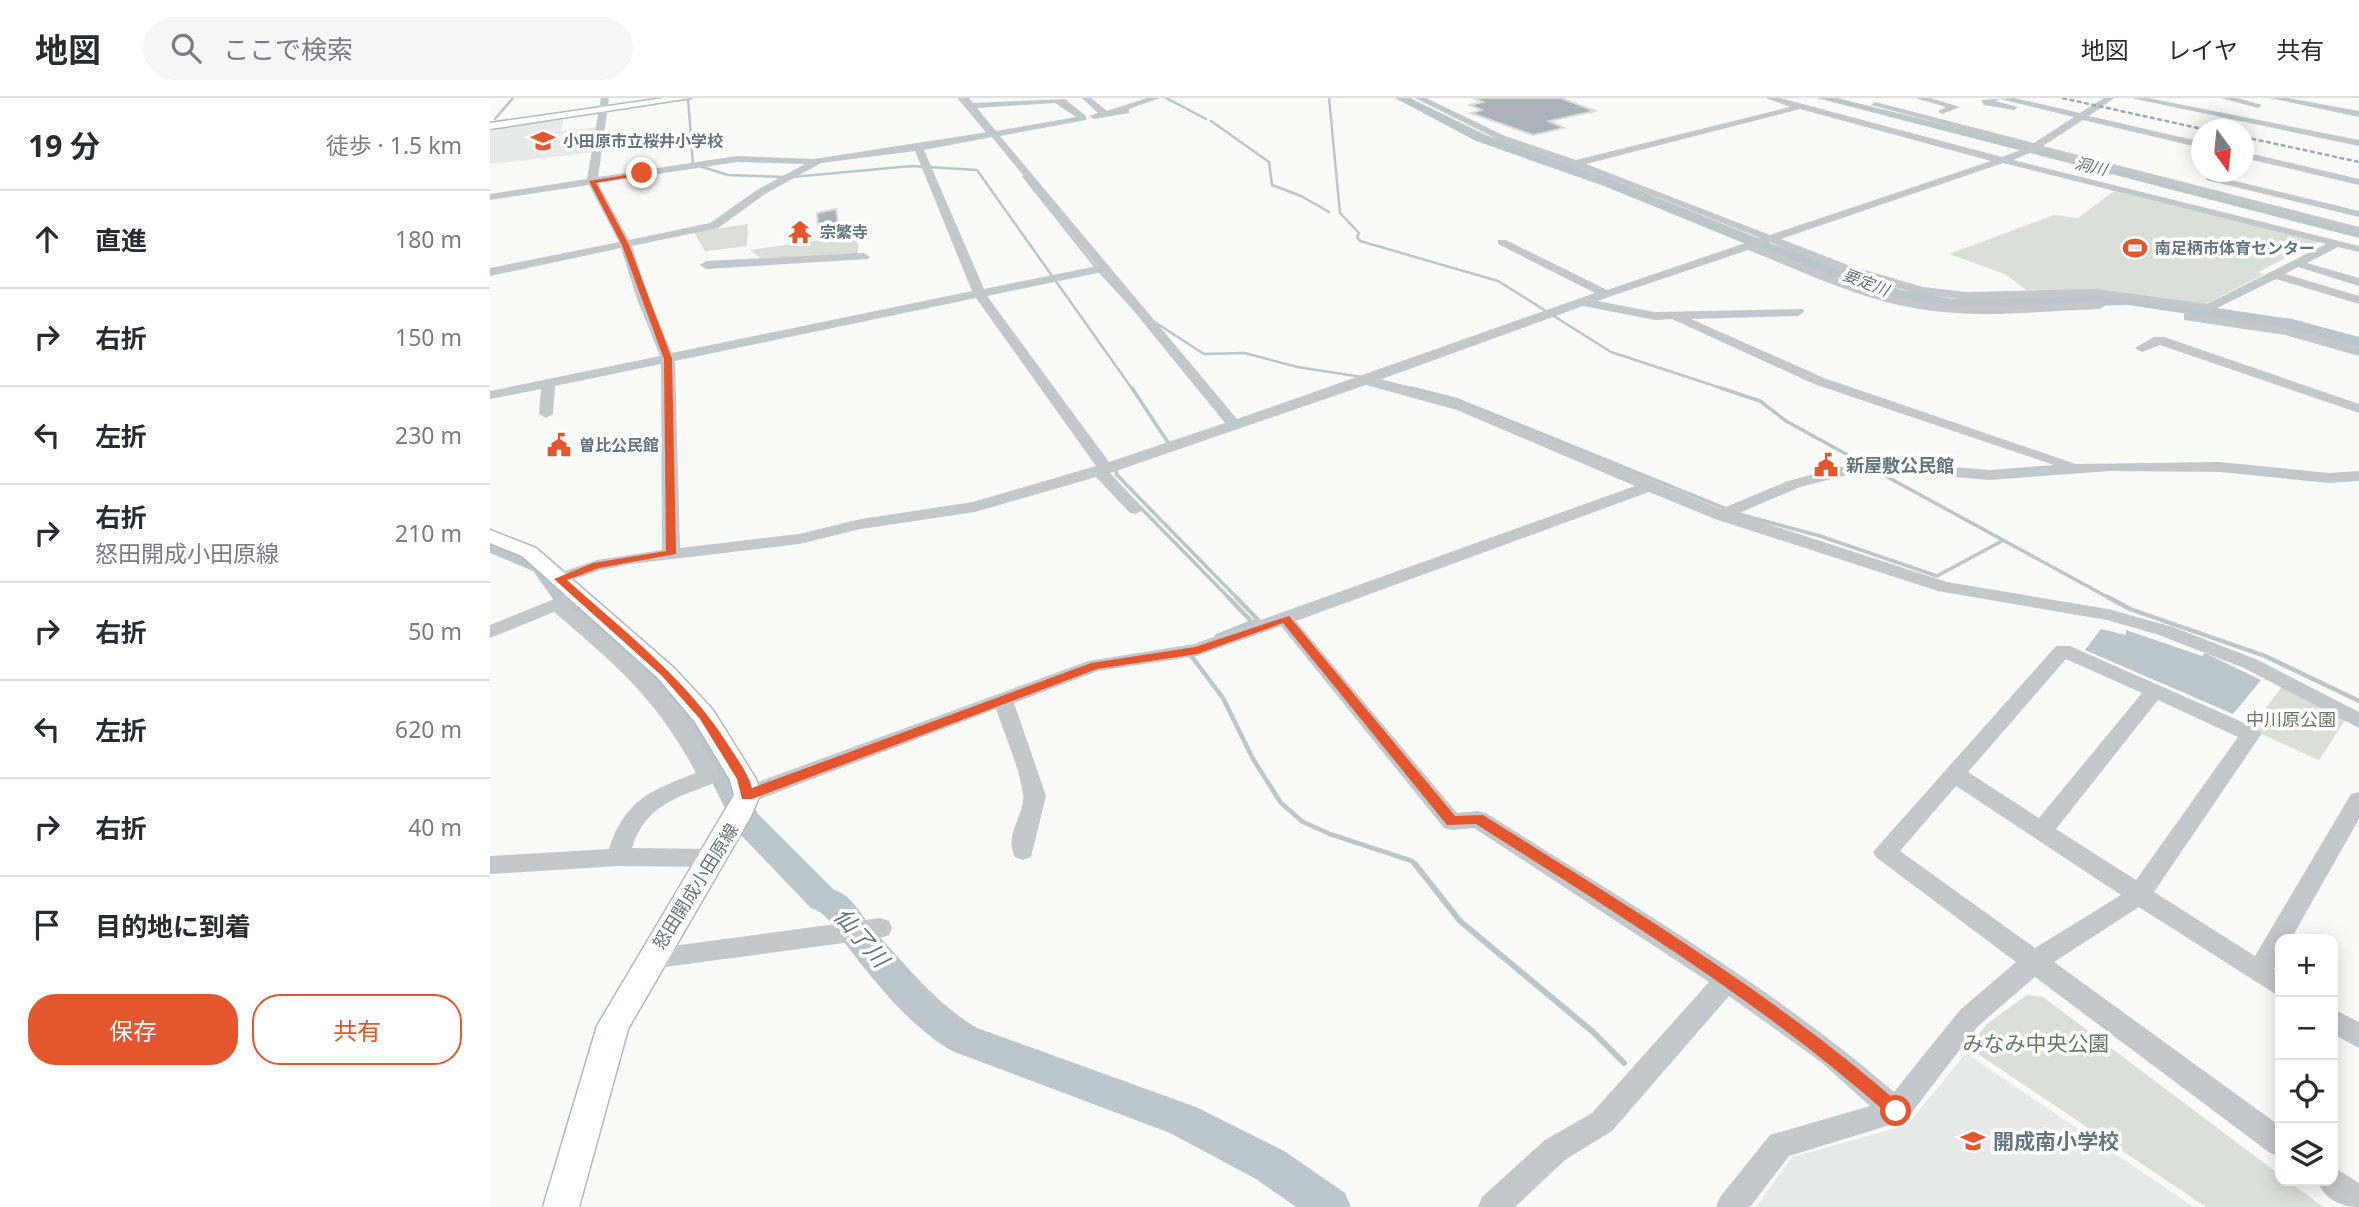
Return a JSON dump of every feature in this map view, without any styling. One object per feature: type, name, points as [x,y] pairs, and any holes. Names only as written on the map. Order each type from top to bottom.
[{"type":"main road","points":[[490,126],[604,104],[686,98]]},
{"type":"main road","points":[[490,536],[529,552],[666,673],[704,716],[743,779],[747,795]]},
{"type":"main road","name":"怒田開成小田原線","points":[[561,1207],[613,1026],[650,959],[731,828],[747,795]]},
{"type":"street","points":[[1086,98],[1105,114]]},
{"type":"street","points":[[490,197],[737,159],[816,161],[918,148],[1126,111],[1123,108],[1156,98]]},
{"type":"street","points":[[1419,98],[1502,138],[1576,163],[1766,239],[1892,285],[1968,296],[2096,293],[2209,308],[2337,244],[2357,230]]},
{"type":"street","points":[[1770,98],[2002,161],[2359,249]]},
{"type":"street","points":[[1890,98],[2031,150],[2357,230]]},
{"type":"street","points":[[1919,98],[1956,107],[1941,116]]},
{"type":"street","points":[[1996,98],[1984,102],[2010,109],[2025,103]]},
{"type":"street","points":[[2003,98],[2191,142]]},
{"type":"street","points":[[559,579],[597,565],[799,539],[861,524],[975,507],[1109,468],[1606,293],[2002,161],[2031,150],[2110,98]]},
{"type":"street","points":[[2135,98],[2359,143]]},
{"type":"street","points":[[2225,98],[2258,105]]},
{"type":"street","points":[[2236,118],[2267,98]]},
{"type":"street","points":[[2274,98],[2359,114]]},
{"type":"street","points":[[968,102],[1055,100],[1062,101],[1083,118]]},
{"type":"street","points":[[1576,163],[1824,101]]},
{"type":"street","points":[[968,102],[1078,235],[1098,270],[1149,321],[1234,425]]},
{"type":"street","points":[[604,104],[592,181],[626,245],[668,359],[671,554]]},
{"type":"street","points":[[1875,105],[1941,116],[1959,116],[2170,168]]},
{"type":"street","points":[[918,148],[980,295],[1109,468],[1136,509]]},
{"type":"street","points":[[2254,157],[2359,182]]},
{"type":"street","points":[[490,272],[714,226],[761,191],[816,161]]},
{"type":"street","points":[[2226,182],[2359,214]]},
{"type":"street","points":[[1502,242],[1606,293]]},
{"type":"street","points":[[1749,245],[1834,279],[1917,305],[1971,310],[2114,306],[2286,331],[2359,352]]},
{"type":"street","points":[[706,265],[864,257]]},
{"type":"street","points":[[2296,263],[2359,282]]},
{"type":"street","points":[[490,396],[1098,270]]},
{"type":"street","points":[[2273,274],[2359,300]]},
{"type":"street","points":[[1582,302],[1655,316],[1798,312]]},
{"type":"street","points":[[1675,316],[1725,343],[1805,377],[2080,468]]},
{"type":"street","points":[[2142,348],[2159,340],[2359,410]]},
{"type":"street","points":[[1367,379],[1462,407],[1721,515],[1812,542],[1944,587],[2108,615],[2166,631],[2251,664],[2359,720]]},
{"type":"street","points":[[546,414],[548,383]]},
{"type":"street","points":[[1721,515],[1794,484],[1859,466],[1990,475],[2080,468],[2220,467],[2329,478],[2359,476]]},
{"type":"street","points":[[747,795],[1095,665],[1187,652],[1649,486]]},
{"type":"street","points":[[490,632],[578,595]]},
{"type":"street","points":[[553,606],[560,608],[610,649],[656,698],[685,732],[709,776],[664,796],[638,814],[629,824],[618,858]]},
{"type":"street","points":[[1285,619],[1452,822],[1478,818],[1688,952],[1830,1053],[1896,1111]]},
{"type":"street","points":[[1731,1207],[1780,1145],[1896,1111],[1969,1018],[2034,962],[2139,895],[2251,734],[2063,650],[1885,852],[2034,962],[2275,1139]]},
{"type":"street","points":[[2042,831],[2155,690]]},
{"type":"street","points":[[1003,699],[1035,796],[1025,826],[1023,851]]},
{"type":"street","points":[[1955,774],[2275,983]]},
{"type":"street","points":[[2259,972],[2359,800]]},
{"type":"street","points":[[490,866],[618,858],[711,858]]},
{"type":"street","points":[[650,959],[880,928]]},
{"type":"street","points":[[1493,1207],[1555,1150],[1602,1122],[1727,980]]},
{"type":"street","points":[[2338,1023],[2359,1036]]},
{"type":"street","points":[[2338,1185],[2359,1201]]},
{"type":"shaded area","name":"小田原市立桜井小学校","points":[[564,117],[561,131],[598,127],[595,152],[490,164],[490,128]]},
{"type":"shaded area","points":[[2101,629],[2126,635],[2126,630],[2202,656],[2205,653],[2261,680],[2233,714],[2085,650]]},
{"type":"shaded area","name":"開成南小学校","points":[[1966,1053],[2194,1207],[1756,1207],[1792,1157],[1907,1125]]},
{"type":"green space","name":"南足柄市体育センター","points":[[2114,191],[2318,242],[2258,272],[2264,274],[2202,306],[2026,290],[2005,274],[1949,254],[2054,215],[2078,218]]},
{"type":"green space","points":[[748,224],[747,246],[705,251],[694,232]]},
{"type":"green space","points":[[850,236],[859,244],[857,255],[760,258],[750,250]]},
{"type":"green space","name":"中川原公園","points":[[2283,685],[2346,719],[2319,760],[2250,729]]},
{"type":"green space","name":"みなみ中央公園","points":[[2027,995],[2043,997],[2275,1171],[2275,1186],[2295,1186],[2323,1207],[2206,1207],[1969,1048],[1987,1024]]},
{"type":"building","points":[[1473,98],[1561,98],[1595,111],[1549,121],[1564,128],[1533,135],[1471,113],[1482,110],[1470,105],[1483,102]]},
{"type":"building","points":[[836,209],[839,227],[818,229],[817,213]]},
{"type":"waterway","points":[[495,119],[513,98]]},
{"type":"waterway","points":[[688,98],[693,164],[728,175],[784,177]]},
{"type":"waterway","points":[[959,98],[990,135]]},
{"type":"waterway","points":[[1166,98],[1206,119]]},
{"type":"waterway","points":[[1329,98],[1340,213],[1359,233],[1357,237],[1360,241],[1498,281],[1611,352],[1727,390]]},
{"type":"waterway","name":"要定川","points":[[1401,98],[1481,138],[1609,183],[1764,246],[1899,295],[1953,304],[2128,300],[2292,324],[2359,343]]},
{"type":"waterway","name":"洞川","points":[[1823,98],[2359,233]]},
{"type":"waterway","points":[[1211,121],[1269,162],[1272,185],[1301,196],[1329,212]]},
{"type":"waterway","points":[[792,177],[912,166],[977,170],[1133,390]]},
{"type":"waterway","points":[[1024,177],[1098,270],[1144,320]]},
{"type":"waterway","points":[[1153,321],[1204,354],[1245,353],[1297,367],[1362,377]]},
{"type":"waterway","points":[[1374,379],[1418,390]]},
{"type":"waterway","points":[[1132,388],[1169,444]]},
{"type":"waterway","points":[[1411,388],[1458,400],[1727,509]]},
{"type":"waterway","points":[[1721,388],[1727,390]]},
{"type":"waterway","points":[[1727,390],[1760,401],[1786,421],[1864,464]]},
{"type":"waterway","points":[[1115,467],[1117,475],[1238,599]]},
{"type":"waterway","points":[[1871,468],[2111,599]]},
{"type":"waterway","points":[[1140,507],[1230,599]]},
{"type":"waterway","points":[[1735,513],[1820,536],[1937,576],[2002,541]]},
{"type":"waterway","name":"仙了川","points":[[490,545],[541,566],[573,609],[627,652],[693,718],[747,822],[823,899],[835,903],[860,938],[938,1024],[965,1040],[1182,1120],[1270,1165],[1331,1207]]},
{"type":"waterway","points":[[1228,597],[1252,622]]},
{"type":"waterway","points":[[1236,597],[1260,622],[1252,622]]},
{"type":"waterway","points":[[2108,597],[2130,609],[2265,656],[2359,701]]},
{"type":"waterway","points":[[1217,636],[1252,622]]},
{"type":"waterway","points":[[1189,653],[1223,698],[1253,759],[1281,803],[1303,822],[1330,834],[1412,861],[1416,866]]},
{"type":"waterway","points":[[1415,864],[1460,921],[1593,1032],[1624,1063]]},
{"type":"railway","points":[[2062,98],[2191,126]]},
{"type":"railway","points":[[2254,139],[2359,162]]},
{"type":"place","name":"小田原市立桜井小学校","points":[[543,141]]},
{"type":"place","name":"宗繁寺","points":[[800,232]]},
{"type":"place","name":"南足柄市体育センター","points":[[2135,248]]},
{"type":"place","name":"曽比公民館","points":[[559,445]]},
{"type":"place","name":"新屋敷公民館","points":[[1826,465]]},
{"type":"place","name":"開成南小学校","points":[[1973,1141]]},
{"type":"route","points":[[642,173],[592,181],[626,245],[643,299],[668,359],[671,554],[597,565],[559,579],[666,673],[704,716],[743,779],[747,795],[1095,665],[1197,650],[1285,619],[1452,822],[1478,818],[1688,952],[1830,1053],[1896,1111]]}]
